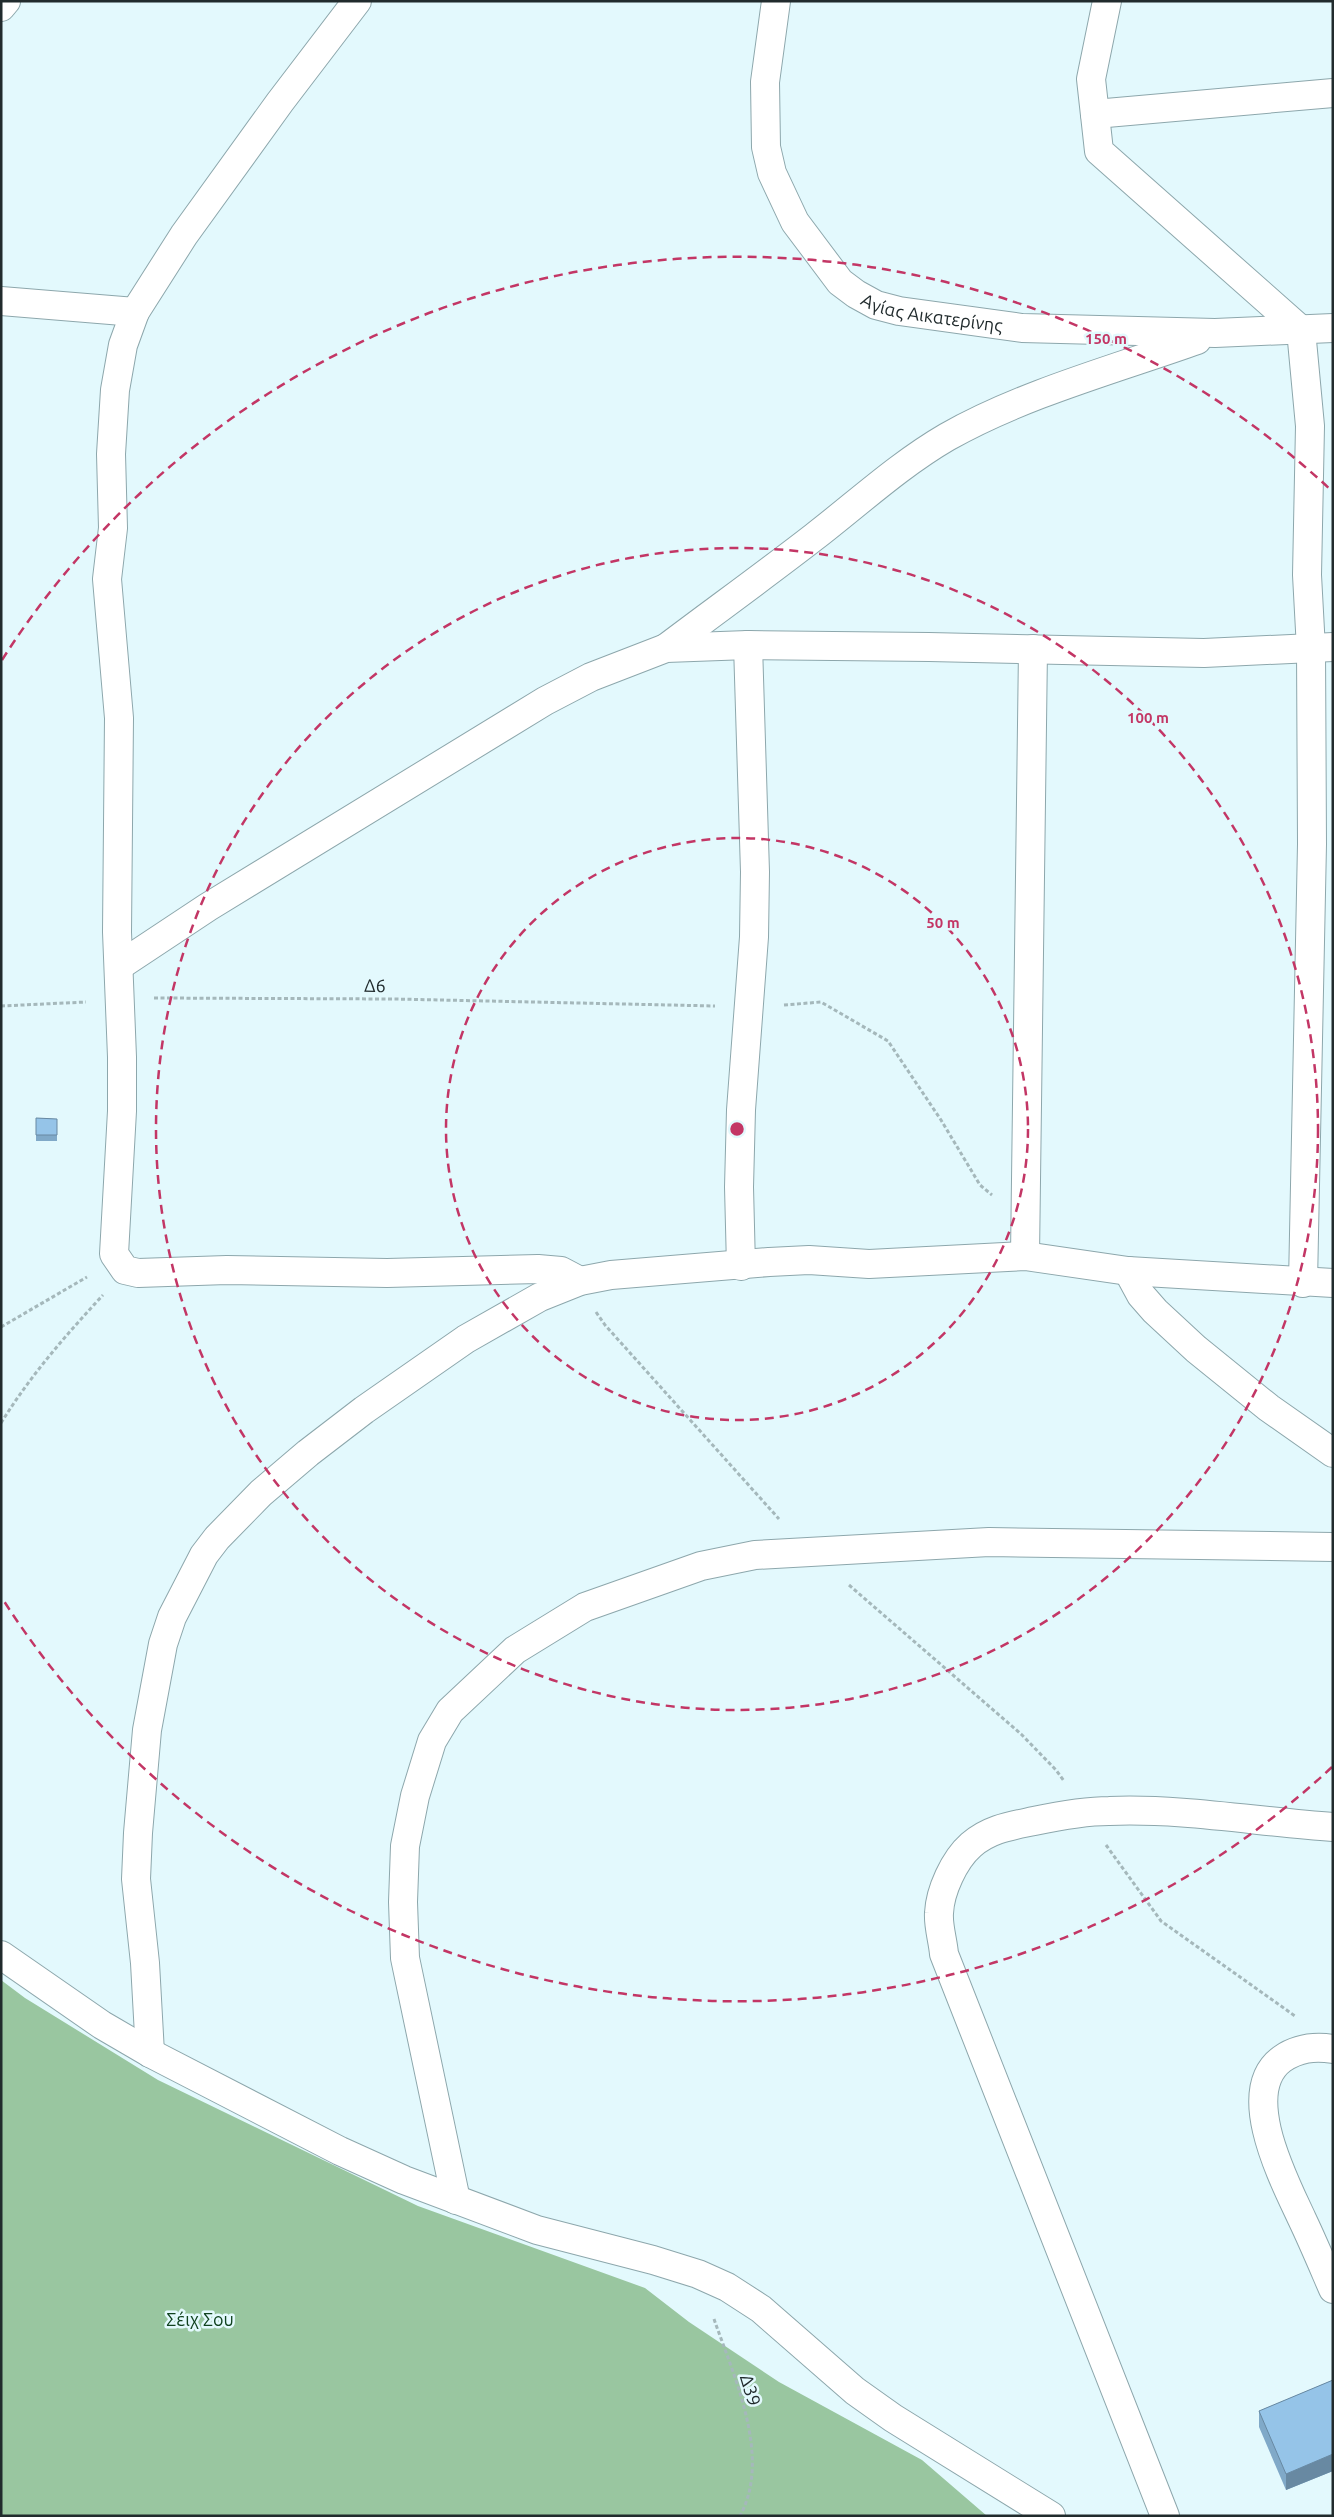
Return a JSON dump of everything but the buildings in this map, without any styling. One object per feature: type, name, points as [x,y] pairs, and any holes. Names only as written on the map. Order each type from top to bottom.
[{"type":"street","points":[[1,7],[6,1]]},
{"type":"street","points":[[357,1],[280,102],[184,235],[135,312],[124,344],[115,390],[111,454],[112,528],[107,579],[119,718],[118,966],[122,1084],[113,1248],[121,1265],[138,1273],[227,1270],[387,1273],[538,1270],[561,1271],[580,1281]]},
{"type":"street","name":"Αγίας Αικατερίνης","points":[[776,1],[764,82],[766,148],[772,173],[795,222],[840,282],[856,294],[876,305],[899,311],[1022,328],[1215,334],[1333,328]]},
{"type":"street","points":[[1107,1],[1091,79],[1099,151],[1301,330],[1310,426],[1306,575],[1322,648],[1312,844],[1303,1283]]},
{"type":"street","points":[[1095,114],[1333,93]]},
{"type":"street","points":[[1,301],[135,312]]},
{"type":"street","points":[[118,966],[232,892],[545,700],[590,676],[666,648],[814,537],[893,473],[947,437],[986,418],[1037,397],[1215,334]]},
{"type":"street","points":[[666,648],[748,645],[1204,653],[1322,648]]},
{"type":"street","points":[[741,1266],[739,1178],[748,1007],[754,937],[755,872],[748,645]]},
{"type":"street","points":[[1025,1256],[1033,650]]},
{"type":"street","points":[[150,2053],[145,1963],[136,1879],[140,1789],[147,1730],[163,1644],[172,1617],[194,1573],[217,1538],[256,1499],[308,1452],[466,1340],[540,1297],[580,1281],[611,1275],[809,1260],[869,1264],[1025,1256],[1128,1271],[1303,1283],[1333,1283]]},
{"type":"street","points":[[1128,1271],[1146,1301],[1196,1349],[1269,1408],[1333,1453]]},
{"type":"street","points":[[456,2200],[407,1967],[402,1902],[405,1846],[414,1796],[432,1741],[450,1710],[515,1650],[585,1607],[701,1566],[755,1555],[807,1550],[989,1542],[1333,1547]]},
{"type":"street","points":[[1165,2516],[944,1954],[939,1914],[946,1885],[962,1854],[984,1836],[1007,1826],[1108,1810],[1161,1812],[1333,1827]]},
{"type":"street","points":[[1,1955],[102,2025],[150,2053],[340,2151],[404,2180],[537,2230],[698,2274],[727,2287],[761,2309],[848,2384],[893,2418],[1051,2516]]},
{"type":"street","points":[[1333,2049],[1309,2047],[1296,2050],[1278,2062],[1266,2085],[1263,2100],[1269,2141],[1333,2289]]},
{"type":"path","name":"Δ6","points":[[1,1006],[178,997],[748,1007],[821,1002],[888,1041],[941,1120],[980,1185],[1026,1224]]},
{"type":"path","points":[[1,1327],[121,1265]]},
{"type":"path","points":[[1,1423],[22,1390],[121,1265]]},
{"type":"path","points":[[580,1281],[605,1325],[807,1550],[919,1643],[1021,1734],[1056,1770],[1083,1814],[1161,1921],[1302,2020]]},
{"type":"path","name":"Δ39","points":[[698,2274],[729,2365],[750,2436],[752,2480],[750,2495],[740,2516]]},
{"type":"green space","name":"Σέιχ Σου","points":[[1,1980],[25,1998],[158,2080],[418,2206],[645,2288],[689,2322],[779,2382],[922,2460],[987,2516],[1,2516]]}]
